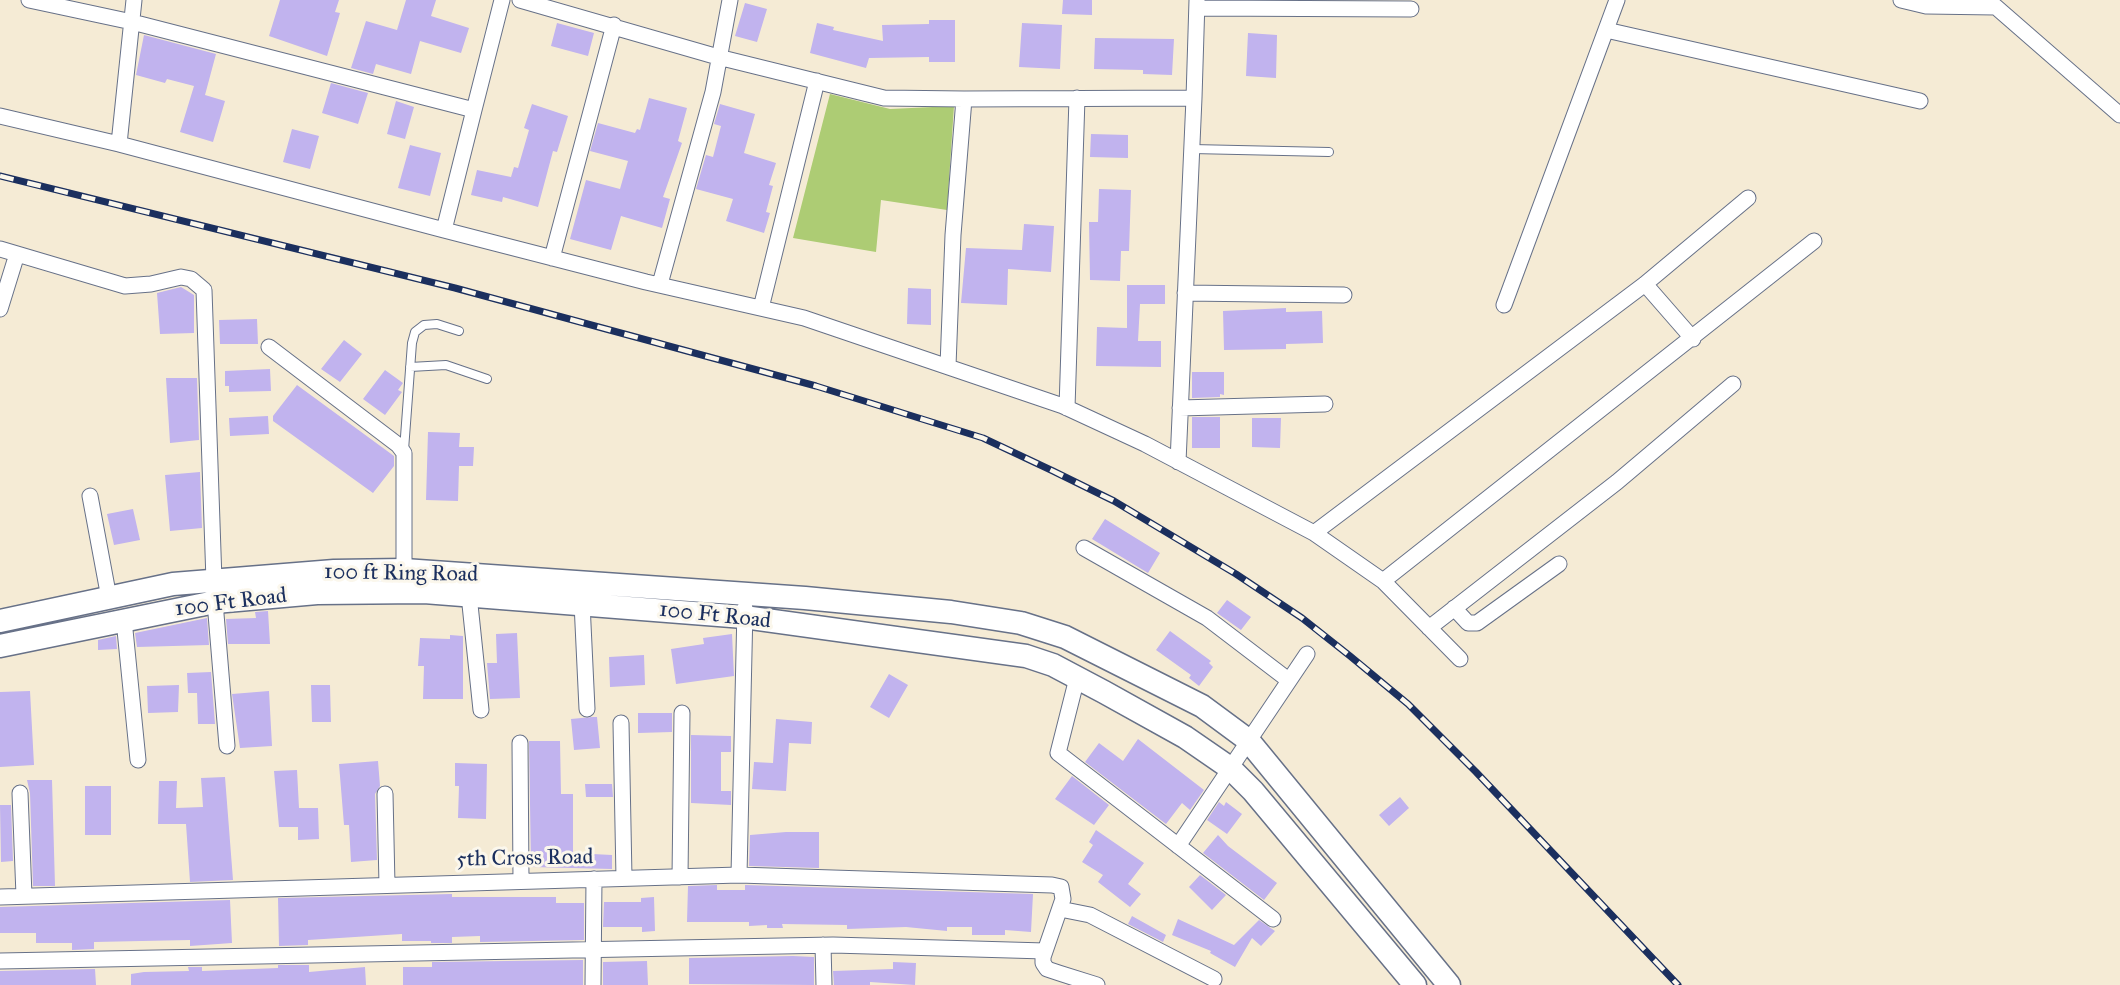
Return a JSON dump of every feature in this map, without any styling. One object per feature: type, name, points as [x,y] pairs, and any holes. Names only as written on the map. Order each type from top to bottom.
[{"type":"main road","name":"100 ft Ring Road","points":[[0,621],[173,584],[215,591],[334,571],[404,570],[805,597],[951,612],[1021,622],[1065,637],[1202,706],[1248,740],[1449,985]]},
{"type":"main road","name":"100 Ft Road","points":[[0,646],[124,620],[215,591],[424,592],[744,617],[1001,651],[1053,665],[1185,737],[1230,768],[1253,791],[1415,985]]},
{"type":"street","points":[[29,0],[132,22],[474,110]]},
{"type":"street","points":[[118,144],[134,0]]},
{"type":"street","points":[[444,230],[502,0]]},
{"type":"street","points":[[519,0],[614,25],[718,57],[884,98],[1194,98]]},
{"type":"street","points":[[660,284],[713,92],[730,0]]},
{"type":"street","points":[[1504,305],[1617,0]]},
{"type":"street","points":[[1901,0],[1926,6],[1992,3],[2120,115]]},
{"type":"street","points":[[1178,462],[1197,4],[1411,9]]},
{"type":"street","points":[[552,258],[614,25]]},
{"type":"street","points":[[1606,30],[1920,101]]},
{"type":"street","points":[[761,308],[817,81]]},
{"type":"street","points":[[1067,408],[1077,98]]},
{"type":"street","points":[[948,366],[953,235],[964,99]]},
{"type":"street","points":[[0,116],[118,144],[552,258],[804,318],[1067,408],[1178,462],[1314,533],[1383,581],[1460,659]]},
{"type":"street","points":[[1314,533],[1645,284],[1748,198]]},
{"type":"street","points":[[1383,581],[1693,339],[1814,241]]},
{"type":"street","points":[[0,249],[125,286],[151,284],[181,277],[191,279],[204,290],[215,591],[227,746]]},
{"type":"street","points":[[0,309],[18,254]]},
{"type":"street","points":[[1645,284],[1693,339]]},
{"type":"street","points":[[1185,293],[1344,295]]},
{"type":"street","points":[[269,347],[398,445],[404,453],[404,570]]},
{"type":"street","points":[[1429,628],[1617,482],[1733,384]]},
{"type":"street","points":[[1180,408],[1325,404]]},
{"type":"street","points":[[90,496],[109,598]]},
{"type":"street","points":[[1084,548],[1207,618],[1287,679]]},
{"type":"street","points":[[1454,608],[1468,623],[1477,623],[1559,564]]},
{"type":"street","points":[[739,875],[745,593]]},
{"type":"street","points":[[469,595],[481,710]]},
{"type":"street","points":[[582,603],[587,709]]},
{"type":"street","points":[[124,620],[138,760]]},
{"type":"street","points":[[1178,846],[1287,679],[1307,654]]},
{"type":"street","points":[[1077,678],[1058,753],[1273,919]]},
{"type":"street","points":[[680,877],[682,713]]},
{"type":"street","points":[[621,723],[624,878]]},
{"type":"street","points":[[520,742],[522,881]]},
{"type":"street","points":[[20,793],[24,896]]},
{"type":"street","points":[[385,794],[387,885]]},
{"type":"street","name":"5th Cross Road","points":[[0,897],[739,875],[1052,885],[1064,891],[1060,909]]},
{"type":"street","points":[[593,985],[594,879]]},
{"type":"street","points":[[1097,985],[1047,969],[1043,963],[1060,909],[1090,915],[1214,979]]},
{"type":"street","points":[[823,945],[824,985]]},
{"type":"street","points":[[0,961],[823,945],[1045,951]]},
{"type":"lane","points":[[1192,149],[1329,152]]},
{"type":"lane","points":[[404,453],[412,343],[416,332],[424,325],[437,324],[459,331]]},
{"type":"lane","points":[[410,367],[446,365],[487,379]]},
{"type":"green space","points":[[830,94],[890,109],[954,106],[947,210],[881,200],[876,252],[793,238]]},
{"type":"building","points":[[280,0],[339,0],[335,12],[340,13],[327,56],[269,36]]},
{"type":"building","points":[[406,0],[436,0],[431,16],[469,28],[461,53],[420,41],[411,74],[376,64],[373,74],[351,68],[366,21],[397,30]]},
{"type":"building","points":[[1063,0],[1092,0],[1092,15],[1062,14]]},
{"type":"building","points":[[745,3],[767,9],[757,42],[735,36]]},
{"type":"building","points":[[929,20],[955,20],[955,62],[929,62],[929,57],[869,58],[866,68],[810,53],[817,23],[834,27],[833,30],[883,41],[882,25],[929,24]]},
{"type":"building","points":[[557,23],[594,33],[588,56],[551,46]]},
{"type":"building","points":[[1022,23],[1062,25],[1060,69],[1019,67]]},
{"type":"building","points":[[1248,33],[1277,35],[1276,78],[1246,76]]},
{"type":"building","points":[[144,35],[216,54],[205,95],[225,101],[213,142],[180,132],[194,86],[167,79],[165,83],[136,75]]},
{"type":"building","points":[[1095,38],[1174,39],[1172,75],[1143,74],[1143,70],[1094,69]]},
{"type":"building","points":[[331,83],[368,93],[358,124],[322,113]]},
{"type":"building","points":[[649,98],[687,108],[678,141],[682,143],[663,197],[670,199],[662,228],[621,216],[611,250],[570,239],[586,180],[620,189],[628,161],[590,151],[598,123],[635,133],[637,129],[640,130]]},
{"type":"building","points":[[396,101],[414,107],[405,139],[387,134]]},
{"type":"building","points":[[532,104],[568,116],[557,152],[553,151],[538,207],[503,197],[502,202],[471,195],[477,170],[511,177],[514,167],[518,168],[529,130],[524,128]]},
{"type":"building","points":[[720,104],[755,114],[744,153],[776,163],[769,185],[773,186],[766,212],[770,213],[764,233],[726,221],[733,199],[696,189],[706,155],[713,157],[721,126],[714,124]]},
{"type":"building","points":[[292,129],[319,136],[310,169],[283,162]]},
{"type":"building","points":[[1091,134],[1128,135],[1128,158],[1090,157]]},
{"type":"building","points":[[410,145],[441,153],[430,196],[398,188]]},
{"type":"building","points":[[1099,189],[1131,190],[1129,251],[1121,251],[1120,281],[1090,280],[1089,222],[1098,222]]},
{"type":"building","points":[[1024,224],[1054,226],[1051,272],[1008,269],[1007,305],[961,303],[966,248],[1022,250]]},
{"type":"building","points":[[1127,285],[1165,285],[1165,304],[1140,304],[1138,341],[1161,341],[1161,367],[1096,366],[1097,327],[1127,328]]},
{"type":"building","points":[[181,287],[194,295],[194,333],[160,334],[157,293]]},
{"type":"building","points":[[908,288],[931,289],[931,325],[907,324]]},
{"type":"building","points":[[1286,308],[1286,312],[1322,311],[1323,343],[1286,344],[1286,349],[1224,350],[1223,311]]},
{"type":"building","points":[[257,319],[258,344],[220,344],[219,320]]},
{"type":"building","points":[[344,340],[362,354],[340,382],[321,369]]},
{"type":"building","points":[[270,369],[271,391],[229,392],[229,386],[225,386],[225,371]]},
{"type":"building","points":[[385,370],[403,383],[398,390],[402,392],[385,415],[363,399]]},
{"type":"building","points":[[1192,372],[1224,372],[1224,395],[1192,398]]},
{"type":"building","points":[[166,378],[197,378],[199,440],[170,443]]},
{"type":"building","points":[[297,385],[394,456],[394,466],[373,493],[273,421],[273,416]]},
{"type":"building","points":[[268,416],[269,434],[230,436],[229,418]]},
{"type":"building","points":[[1192,417],[1220,417],[1220,448],[1192,448]]},
{"type":"building","points":[[1252,418],[1281,418],[1280,448],[1252,447]]},
{"type":"building","points":[[428,432],[460,433],[459,447],[474,447],[473,466],[459,466],[458,501],[426,500]]},
{"type":"building","points":[[200,472],[202,528],[170,531],[165,475]]},
{"type":"building","points":[[133,509],[140,540],[114,545],[107,514]]},
{"type":"building","points":[[1105,519],[1160,553],[1148,573],[1092,539]]},
{"type":"building","points":[[1227,600],[1251,617],[1241,630],[1217,613]]},
{"type":"building","points":[[268,611],[270,644],[228,644],[226,619],[256,618],[255,612]]},
{"type":"building","points":[[207,618],[209,645],[137,647],[135,633]]},
{"type":"building","points":[[1170,631],[1211,661],[1209,663],[1213,667],[1199,686],[1189,678],[1191,675],[1156,650]]},
{"type":"building","points":[[517,633],[520,698],[490,699],[487,663],[497,663],[496,634]]},
{"type":"building","points":[[732,634],[734,676],[676,684],[671,649],[704,644],[703,638]]},
{"type":"building","points":[[450,635],[463,636],[463,699],[423,699],[424,666],[418,666],[420,638],[450,639]]},
{"type":"building","points":[[116,636],[117,649],[98,650],[98,640]]},
{"type":"building","points":[[644,655],[645,685],[610,687],[609,657]]},
{"type":"building","points":[[211,672],[215,724],[198,724],[197,693],[188,693],[187,673]]},
{"type":"building","points":[[889,674],[908,685],[889,718],[870,707]]},
{"type":"building","points":[[179,685],[178,712],[148,713],[147,686]]},
{"type":"building","points":[[311,685],[330,685],[331,722],[312,722]]},
{"type":"building","points":[[30,691],[34,765],[0,767],[0,692]]},
{"type":"building","points":[[269,691],[272,746],[240,748],[232,694]]},
{"type":"building","points":[[638,713],[672,713],[672,732],[638,733]]},
{"type":"building","points":[[597,717],[600,748],[574,750],[571,719]]},
{"type":"building","points":[[776,719],[812,722],[811,744],[789,743],[786,791],[752,789],[754,762],[773,763]]},
{"type":"building","points":[[691,735],[731,736],[731,752],[721,752],[721,791],[731,791],[731,805],[691,803]]},
{"type":"building","points":[[1138,739],[1204,790],[1190,810],[1182,803],[1166,824],[1085,762],[1099,743],[1123,761]]},
{"type":"building","points":[[529,741],[560,741],[561,794],[573,794],[573,853],[612,855],[612,869],[531,867]]},
{"type":"building","points":[[378,761],[380,786],[375,794],[377,860],[351,862],[349,825],[344,825],[339,764]]},
{"type":"building","points":[[455,763],[487,764],[486,819],[458,818],[459,786],[455,786]]},
{"type":"building","points":[[297,770],[299,808],[318,808],[319,839],[298,840],[298,827],[279,827],[274,771]]},
{"type":"building","points":[[1072,776],[1109,805],[1094,825],[1055,799]]},
{"type":"building","points":[[225,777],[233,880],[190,882],[186,824],[158,824],[159,781],[177,781],[176,808],[203,807],[201,778]]},
{"type":"building","points":[[27,780],[52,780],[55,886],[33,886],[30,793]]},
{"type":"building","points":[[585,784],[612,784],[613,797],[586,797]]},
{"type":"building","points":[[85,786],[111,786],[111,835],[85,835]]},
{"type":"building","points":[[1400,797],[1409,808],[1389,826],[1379,815]]},
{"type":"building","points":[[1219,802],[1224,806],[1226,802],[1242,814],[1227,834],[1207,820]]},
{"type":"building","points":[[0,805],[11,805],[13,861],[1,862]]},
{"type":"building","points":[[1096,830],[1144,863],[1128,884],[1141,894],[1130,907],[1098,882],[1103,875],[1082,862],[1093,845],[1089,842]]},
{"type":"building","points":[[819,832],[819,868],[749,866],[750,835]]},
{"type":"building","points":[[1218,835],[1228,846],[1277,883],[1264,900],[1203,853]]},
{"type":"building","points":[[1200,875],[1226,895],[1212,910],[1189,887]]},
{"type":"building","points":[[717,885],[717,890],[745,890],[745,885],[1033,894],[1031,932],[1005,930],[1005,935],[972,935],[972,927],[947,927],[947,931],[906,927],[847,929],[847,925],[782,924],[783,928],[767,928],[767,925],[749,926],[749,922],[687,922],[688,886]]},
{"type":"building","points":[[452,894],[452,897],[556,897],[556,903],[584,903],[584,940],[480,942],[480,936],[452,937],[452,943],[431,943],[431,941],[402,941],[402,934],[308,940],[308,945],[279,946],[278,898]]},
{"type":"building","points":[[654,897],[655,931],[642,932],[642,927],[603,927],[604,902],[641,902],[641,898]]},
{"type":"building","points":[[230,900],[232,943],[190,946],[190,940],[94,942],[94,949],[72,950],[72,943],[36,943],[36,933],[0,933],[0,907]]},
{"type":"building","points":[[1132,916],[1166,935],[1163,942],[1128,924]]},
{"type":"building","points":[[1178,919],[1234,945],[1259,920],[1275,931],[1261,946],[1252,938],[1235,967],[1210,953],[1211,951],[1172,935]]},
{"type":"building","points":[[814,957],[814,985],[689,984],[689,958]]},
{"type":"building","points":[[583,960],[583,985],[403,985],[403,967],[432,967],[432,962]]},
{"type":"building","points":[[647,961],[648,985],[603,985],[603,962]]},
{"type":"building","points":[[893,962],[916,963],[915,985],[870,982],[870,985],[834,985],[833,971],[893,969]]},
{"type":"building","points":[[278,965],[309,965],[309,972],[365,967],[366,985],[131,985],[131,974],[144,972],[189,971],[188,967],[202,967],[202,971],[278,968]]},
{"type":"building","points":[[95,969],[96,985],[0,985],[0,971]]},
{"type":"railway","points":[[0,176],[455,288],[816,386],[983,438],[1053,471],[1114,501],[1236,574],[1302,618],[1350,656],[1408,704],[1476,772],[1678,985]]}]
